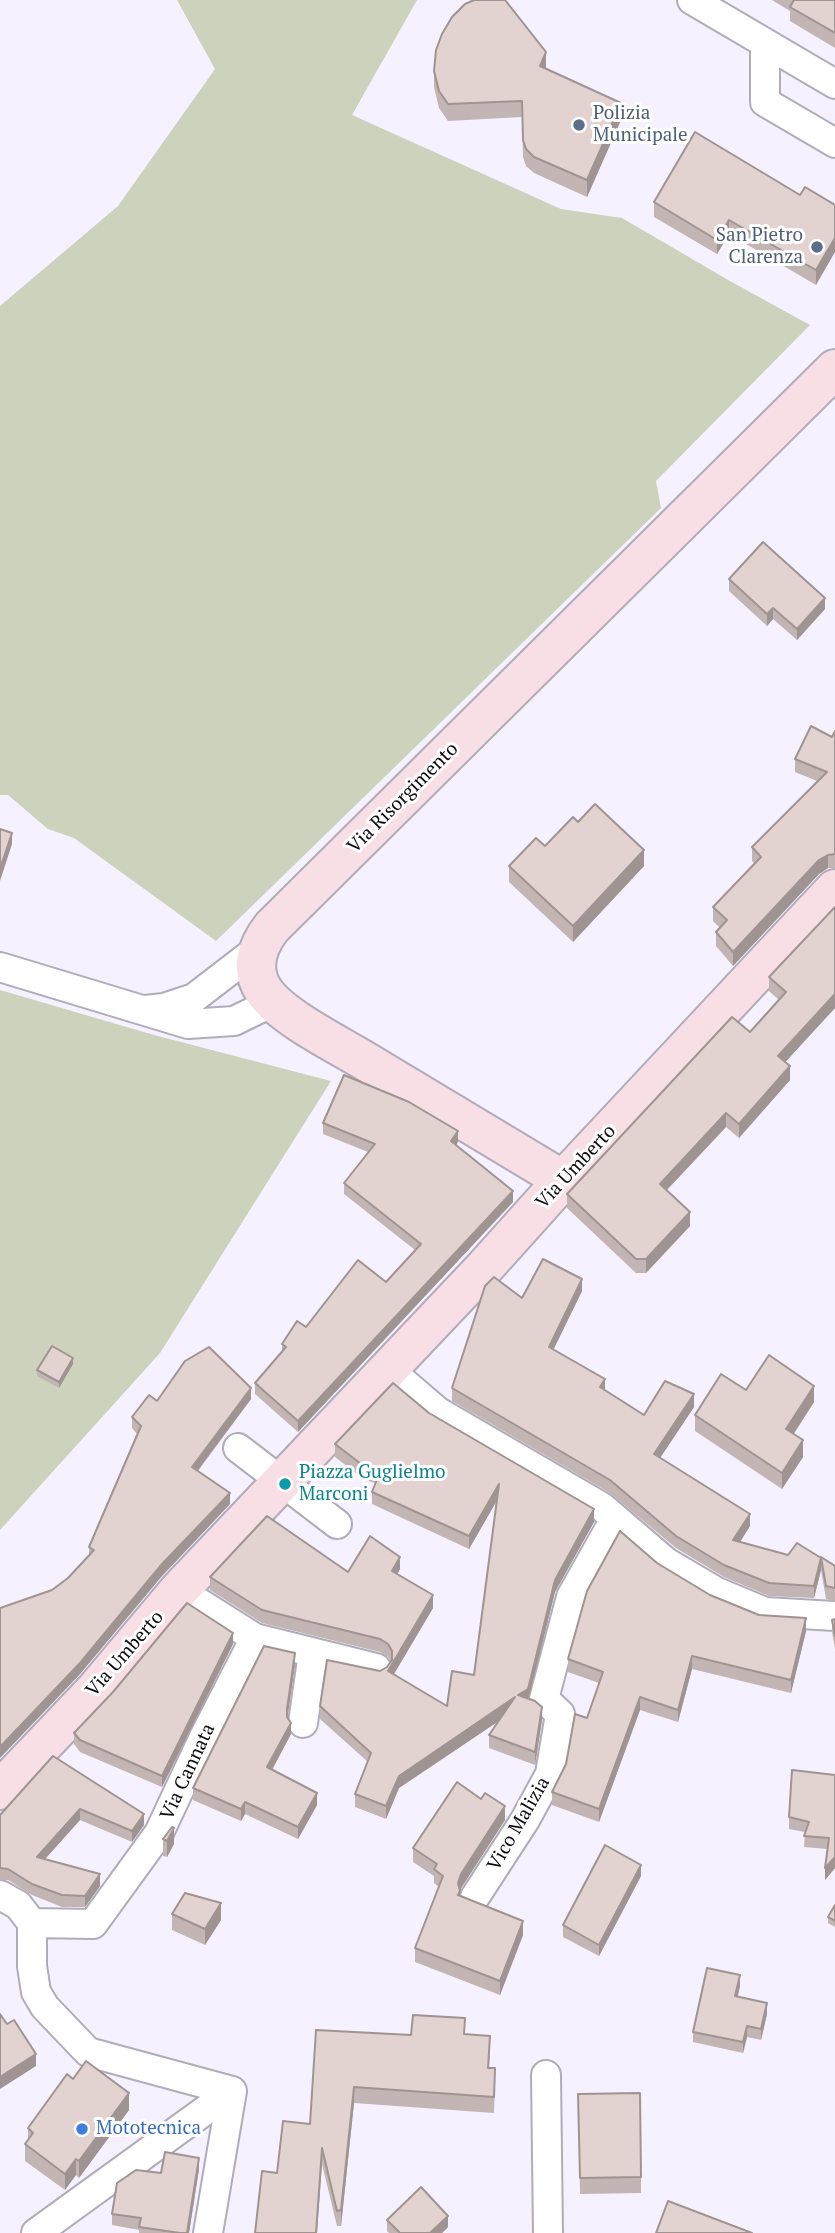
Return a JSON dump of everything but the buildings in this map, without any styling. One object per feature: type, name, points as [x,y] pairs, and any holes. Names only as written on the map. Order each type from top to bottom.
[{"type":"main road","name":"Via Risorgimento","points":[[259,948],[272,927],[835,369]]},
{"type":"main road","name":"Via Umberto","points":[[0,1790],[96,1689],[179,1590],[484,1268],[835,889]]},
{"type":"main road","points":[[259,948],[257,977],[273,1002],[316,1031],[563,1180]]},
{"type":"street","points":[[692,0],[835,84]]},
{"type":"street","points":[[758,40],[765,102],[835,144]]},
{"type":"street","points":[[139,1010],[164,1008],[194,998],[259,948]]},
{"type":"street","points":[[0,967],[188,1024],[234,1021],[273,1002]]},
{"type":"street","points":[[388,1369],[437,1411],[602,1507],[666,1562],[717,1592],[765,1612],[835,1616]]},
{"type":"street","points":[[238,1448],[337,1524]]},
{"type":"street","name":"Vico Malizia","points":[[475,1897],[525,1820],[550,1773],[561,1714],[544,1699],[559,1638],[571,1597],[615,1519]]},
{"type":"street","points":[[179,1590],[255,1639],[376,1668]]},
{"type":"street","name":"Via Cannata","points":[[32,1923],[93,1924],[159,1833],[204,1737],[255,1639]]},
{"type":"street","points":[[303,1723],[313,1653]]},
{"type":"street","points":[[0,1895],[18,1905],[32,1923],[32,1966],[36,1992],[45,2007],[88,2052],[232,2091]]},
{"type":"street","points":[[546,2075],[548,2233]]},
{"type":"street","points":[[36,2233],[232,2091]]},
{"type":"street","points":[[208,2233],[232,2091]]},
{"type":"green space","points":[[177,0],[417,0],[352,115],[561,209],[622,218],[810,325],[656,481],[661,508],[216,941],[74,838],[48,829],[8,795],[0,795],[0,306],[118,206],[215,69]]},
{"type":"green space","points":[[0,990],[154,1035],[331,1081],[160,1353],[0,1530]]},
{"type":"place","name":"Polizia Municipale","points":[[579,125]]},
{"type":"place","name":"San Pietro Clarenza","points":[[817,247]]},
{"type":"place","name":"Piazza Guglielmo Marconi","points":[[285,1484]]},
{"type":"place","name":"Mototecnica","points":[[82,2129]]}]
